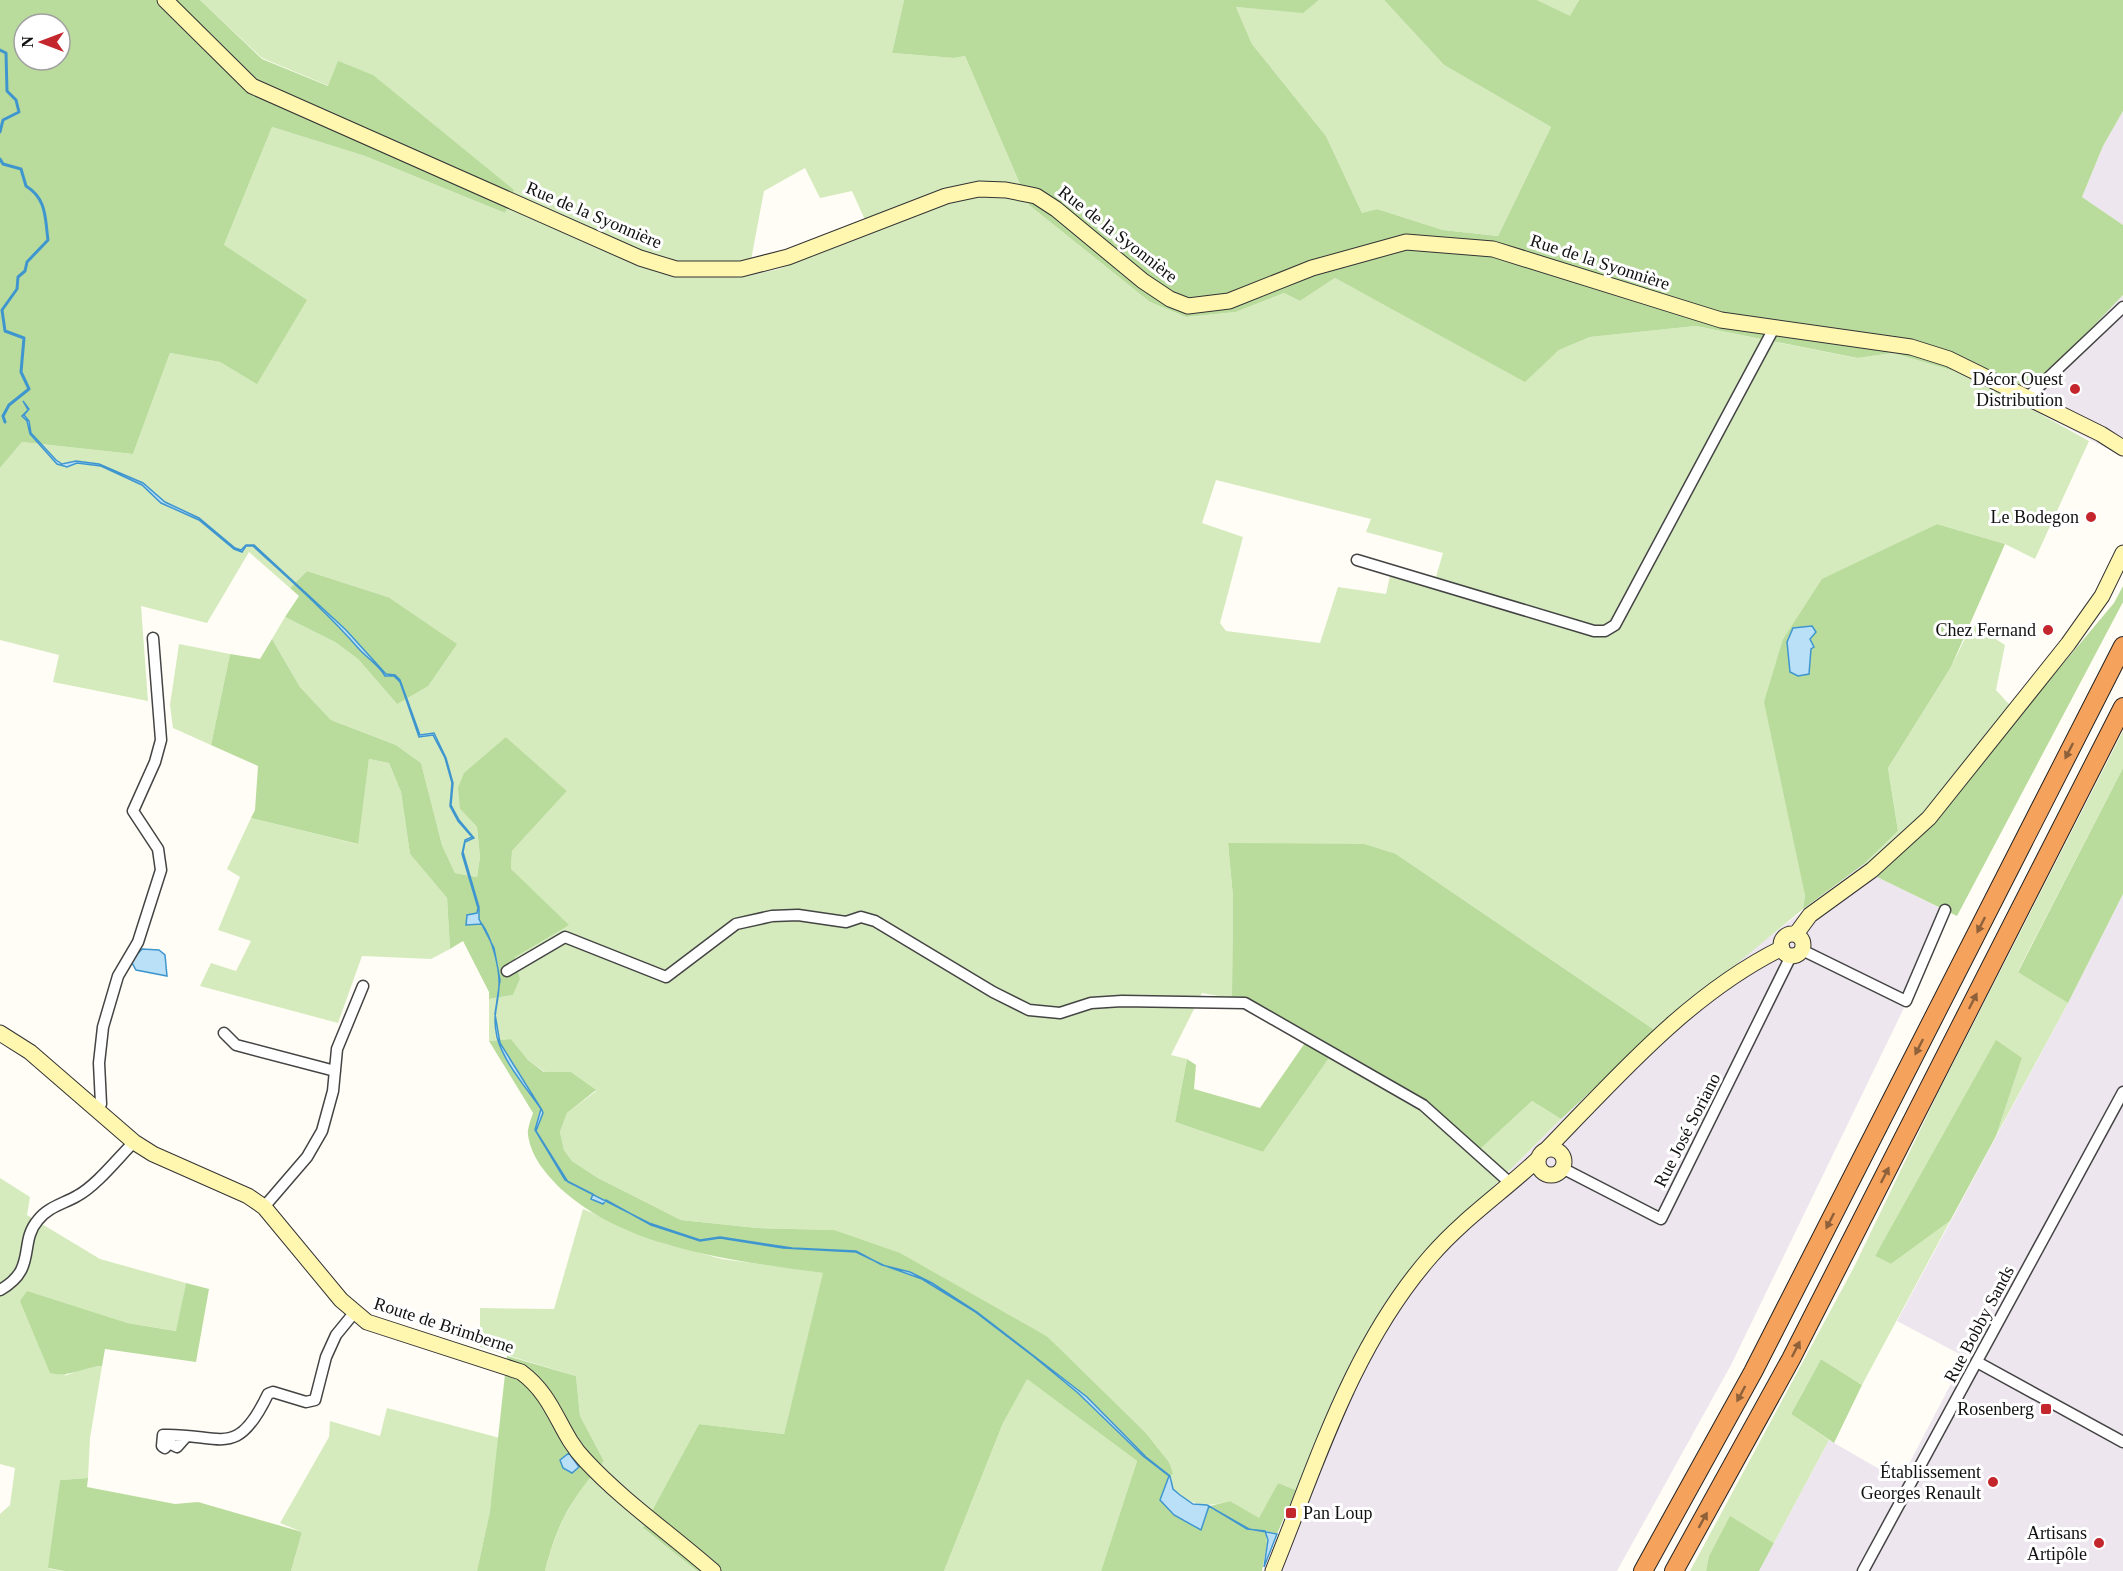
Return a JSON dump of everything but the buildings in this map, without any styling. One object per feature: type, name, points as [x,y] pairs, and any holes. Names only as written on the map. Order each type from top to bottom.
[{"type":"highway","points":[[2096,699],[2092,690],[2123,628]]},
{"type":"highway","points":[[1643,1571],[1763,1352],[2123,646]]},
{"type":"highway","points":[[1674,1571],[1791,1359],[2123,706]]},
{"type":"street","name":"Rue de la Syonnière","points":[[165,0],[252,86],[640,258],[676,269],[741,269],[788,257],[946,196],[979,189],[1006,190],[1036,196],[1143,281],[1170,299],[1188,306],[1229,301],[1312,268],[1406,242],[1493,249],[1710,317],[1773,330],[1911,347],[1949,359],[2028,397],[2123,448]]},
{"type":"street","points":[[2028,397],[2123,308]]},
{"type":"street","points":[[1357,560],[1480,595],[1594,632],[1605,631],[1615,625],[1773,330]]},
{"type":"street","points":[[1509,1182],[1545,1173],[1539,1167],[1564,1143],[1580,1114],[1681,1018],[1750,964],[1792,951],[1802,939],[1796,934],[1810,915],[1872,870],[1929,818],[2068,644],[2102,596],[2123,554]]},
{"type":"street","points":[[97,1110],[101,1104],[99,1063],[103,1027],[118,976],[138,942],[161,870],[158,849],[133,811],[155,762],[161,740],[153,638]]},
{"type":"street","points":[[1792,951],[1906,1002],[1945,910]]},
{"type":"street","points":[[507,971],[565,937],[666,977],[736,924],[772,916],[798,915],[846,922],[861,917],[875,921],[993,992],[1029,1010],[1060,1013],[1090,1003],[1122,1001],[1245,1003],[1423,1105],[1509,1182]]},
{"type":"street","name":"Rue José Soriano","points":[[1552,1157],[1661,1219],[1792,951]]},
{"type":"street","points":[[264,1207],[307,1156],[322,1131],[333,1091],[337,1049],[363,986]]},
{"type":"street","name":"Route de Brimberne","points":[[0,1033],[30,1052],[134,1142],[153,1154],[248,1196],[264,1207],[354,1313],[378,1327],[521,1372],[536,1383],[550,1401],[583,1459],[617,1491],[713,1571]]},
{"type":"street","points":[[224,1033],[236,1045],[335,1071]]},
{"type":"street","name":"Rue Bobby Sands","points":[[1863,1571],[2123,1092]]},
{"type":"street","points":[[0,1290],[13,1283],[21,1272],[37,1220],[59,1203],[78,1196],[134,1142]]},
{"type":"street","points":[[1273,1571],[1329,1429],[1355,1372],[1402,1292],[1431,1255],[1509,1182],[1552,1157]]},
{"type":"street","points":[[185,1438],[229,1439],[247,1431],[256,1419],[268,1394],[273,1392],[306,1402],[315,1400],[326,1357],[336,1335],[354,1313]]},
{"type":"street","points":[[1977,1362],[2123,1442]]},
{"type":"shaded area","points":[[2123,111],[2123,225],[2082,197],[2103,146]]},
{"type":"shaded area","points":[[2123,295],[2123,457],[2020,403]]},
{"type":"shaded area","points":[[1864,864],[1877,877],[1950,913],[1731,1365],[1617,1571],[1263,1571],[1341,1388],[1466,1214],[1561,1119],[1656,1031],[1752,950]]},
{"type":"shaded area","points":[[2123,894],[2123,1571],[1759,1571],[1829,1440],[1900,1481],[1965,1357],[1897,1321],[2068,1003]]},
{"type":"green space","points":[[0,0],[200,0],[262,59],[328,86],[338,61],[373,75],[514,190],[505,213],[365,156],[272,127],[224,245],[307,300],[257,384],[220,362],[170,353],[133,454],[22,442],[0,468]]},
{"type":"green space","points":[[200,0],[904,0],[892,53],[954,58],[965,56],[1029,205],[1150,302],[1186,317],[1236,312],[1284,293],[1300,301],[1335,278],[1525,381],[1559,350],[1590,337],[1696,326],[1856,358],[1893,353],[1954,371],[2020,403],[2089,441],[2035,559],[2005,544],[1937,524],[1822,580],[1783,639],[1805,895],[1803,909],[1656,1031],[1396,854],[1228,843],[1233,897],[1232,995],[1230,998],[1202,993],[1171,1055],[1187,1059],[1175,1122],[1263,1152],[1334,1051],[1423,1102],[1478,1151],[1532,1101],[1561,1119],[1466,1214],[1341,1388],[1296,1490],[1278,1483],[1259,1519],[1230,1501],[1207,1505],[1193,1503],[1173,1490],[1169,1462],[1145,1432],[1048,1337],[834,1230],[757,1228],[681,1220],[598,1178],[572,1161],[564,1150],[560,1132],[567,1113],[596,1091],[571,1072],[545,1072],[528,1060],[511,1039],[489,1041],[489,999],[513,995],[520,979],[515,957],[532,892],[511,869],[512,851],[567,791],[506,737],[460,809],[477,827],[480,857],[477,877],[455,873],[442,845],[421,763],[396,745],[331,720],[300,687],[272,639],[285,617],[335,642],[358,659],[397,704],[388,597],[307,571],[290,588],[249,552],[207,623],[141,606],[148,701],[53,682],[59,655],[0,640],[0,468],[22,442],[133,454],[170,353],[220,362],[256,383],[224,245],[272,127],[365,156],[505,213],[514,190],[329,86],[262,58]],"holes":[[[805,168],[820,198],[852,191],[870,231],[779,269],[748,276],[764,191]],[[1216,480],[1371,519],[1366,532],[1443,553],[1433,587],[1390,576],[1386,594],[1338,587],[1320,643],[1226,631],[1220,623],[1243,537],[1202,523]]]},
{"type":"green space","points":[[904,0],[1319,0],[1303,13],[1236,7],[1252,44],[1326,136],[1362,213],[1377,209],[1443,230],[1498,236],[1551,127],[1444,65],[1384,0],[1537,0],[1570,16],[1579,0],[2123,0],[2123,111],[2103,146],[2082,197],[2123,225],[2123,295],[2020,403],[1954,371],[1893,353],[1857,358],[1696,326],[1590,337],[1559,350],[1525,382],[1335,278],[1300,301],[1284,293],[1236,312],[1186,317],[1150,302],[1029,205],[965,56],[954,58],[892,53]]},
{"type":"green space","points":[[1319,0],[1384,0],[1444,65],[1551,127],[1498,236],[1443,230],[1377,209],[1362,213],[1326,136],[1252,44],[1236,7],[1303,12]]},
{"type":"green space","points":[[1537,0],[1579,0],[1570,17]]},
{"type":"green space","points":[[1937,524],[2005,544],[1951,667],[1888,768],[1898,831],[1864,864],[1803,909],[1805,895],[1764,702],[1783,639],[1822,579]]},
{"type":"green space","points":[[307,571],[388,597],[457,644],[428,686],[397,704],[358,659],[335,642],[285,617],[299,596],[290,588]]},
{"type":"green space","points":[[2123,586],[2123,602],[1957,916],[1877,877],[1947,808],[2114,603]]},
{"type":"green space","points":[[1972,624],[2005,645],[1996,690],[2020,716],[1947,808],[1877,877],[1864,864],[1898,831],[1888,768],[1951,667]]},
{"type":"green space","points":[[272,639],[300,687],[331,720],[396,745],[421,763],[442,845],[455,873],[477,877],[480,857],[477,827],[460,809],[458,788],[464,773],[506,737],[567,791],[512,851],[511,869],[569,925],[515,957],[520,979],[513,995],[489,999],[489,992],[463,941],[450,949],[447,898],[410,854],[401,792],[389,763],[369,759],[358,844],[251,818],[255,810],[258,766],[211,745],[230,654],[260,659]]},
{"type":"green space","points":[[179,644],[230,654],[211,745],[173,728],[170,705]]},
{"type":"green space","points":[[2123,731],[2123,768],[2018,971],[2068,1003],[1996,1136],[2022,1058],[1917,1184],[1875,1256],[1891,1264],[1950,1221],[1862,1385],[1821,1359],[1791,1414],[1829,1440],[1774,1543],[1730,1517],[1709,1556],[1706,1571],[1690,1571],[1854,1267],[1938,1093]]},
{"type":"green space","points":[[369,759],[389,763],[401,792],[410,854],[447,898],[450,949],[431,959],[362,956],[338,1023],[200,986],[211,963],[236,971],[251,941],[218,930],[240,877],[227,869],[251,818],[357,844]]},
{"type":"green space","points":[[2123,768],[2123,894],[2068,1003],[2018,972]]},
{"type":"green space","points":[[1228,843],[1364,844],[1396,854],[1656,1031],[1561,1119],[1532,1101],[1478,1151],[1423,1102],[1334,1051],[1263,1152],[1175,1122],[1187,1059],[1196,1065],[1194,1089],[1260,1108],[1309,1037],[1230,998],[1232,995],[1233,897]]},
{"type":"green space","points":[[511,1039],[528,1060],[544,1072],[571,1072],[596,1090],[567,1113],[560,1132],[564,1150],[572,1161],[598,1178],[681,1220],[757,1228],[834,1230],[900,1253],[1048,1337],[1145,1432],[1169,1462],[1173,1474],[1169,1476],[1174,1515],[1230,1501],[1259,1518],[1278,1483],[1296,1490],[1277,1534],[1266,1531],[1267,1544],[1262,1571],[1101,1571],[1137,1461],[1027,1379],[1003,1423],[944,1571],[697,1571],[643,1528],[699,1424],[784,1434],[823,1273],[684,1249],[618,1226],[588,1210],[555,1183],[532,1151],[528,1133],[533,1113],[489,1041]]},
{"type":"green space","points":[[1996,1040],[2022,1058],[1996,1136],[1950,1221],[1891,1264],[1875,1256]]},
{"type":"green space","points":[[0,1178],[30,1197],[27,1215],[100,1259],[186,1283],[177,1331],[127,1323],[64,1376],[89,1367],[102,1366],[90,1438],[88,1478],[60,1480],[49,1569],[65,1571],[0,1571],[0,1514],[10,1505],[15,1468],[0,1464]]},
{"type":"green space","points":[[583,1209],[665,1244],[722,1259],[824,1273],[784,1434],[699,1424],[644,1529],[697,1571],[545,1571],[555,1538],[567,1512],[604,1461],[580,1416],[576,1376],[480,1347],[480,1308],[554,1309]]},
{"type":"green space","points":[[186,1283],[209,1289],[196,1362],[105,1349],[102,1366],[64,1374],[50,1373],[20,1301],[27,1291],[127,1323],[176,1331]]},
{"type":"green space","points":[[507,1356],[576,1376],[580,1416],[604,1461],[582,1488],[560,1525],[545,1571],[477,1571],[490,1511]]},
{"type":"green space","points":[[1821,1359],[1862,1385],[1834,1443],[1791,1414]]},
{"type":"green space","points":[[1026,1378],[1137,1461],[1101,1571],[944,1571],[1003,1423]]},
{"type":"green space","points":[[387,1408],[500,1438],[490,1511],[477,1571],[291,1571],[302,1532],[280,1523],[329,1437],[330,1421],[380,1436]]},
{"type":"green space","points":[[88,1478],[87,1487],[175,1504],[198,1502],[302,1532],[291,1571],[65,1571],[48,1568],[60,1480]]},
{"type":"green space","points":[[1730,1516],[1774,1543],[1759,1571],[1706,1571],[1709,1556]]},
{"type":"water","points":[[23,401],[29,409],[24,415],[29,421],[31,433],[56,460],[62,464],[76,461],[99,464],[143,483],[165,502],[199,518],[235,548],[241,550],[246,545],[254,545],[346,630],[386,674],[395,675],[400,680],[420,735],[434,733],[446,758],[453,783],[451,805],[459,820],[474,838],[465,842],[463,852],[479,907],[479,919],[482,924],[466,925],[467,915],[477,913],[478,908],[462,854],[465,840],[472,837],[458,821],[450,806],[452,783],[445,758],[433,735],[419,737],[400,682],[394,676],[385,676],[321,609],[253,546],[246,546],[242,552],[234,549],[199,520],[161,503],[142,485],[101,466],[77,463],[67,467],[57,464],[30,434],[27,421],[22,416],[28,410]]},
{"type":"water","points":[[1812,626],[1816,632],[1810,639],[1814,647],[1811,649],[1809,674],[1798,676],[1790,672],[1787,642],[1793,628]]},
{"type":"water","points":[[142,949],[159,950],[165,955],[167,976],[136,970],[131,961]]},
{"type":"water","points":[[495,1016],[500,1043],[542,1110],[536,1131],[568,1181],[565,1180],[535,1130],[541,1109],[500,1047]]},
{"type":"water","points":[[568,1182],[593,1194],[593,1195]]},
{"type":"water","points":[[593,1195],[605,1201],[603,1204],[591,1199]]},
{"type":"water","points":[[631,1214],[649,1223],[700,1240],[720,1237],[792,1248],[856,1251],[874,1260],[856,1252],[783,1248],[720,1238],[700,1241],[651,1225]]},
{"type":"water","points":[[885,1266],[910,1272],[932,1283],[977,1312],[1087,1397],[1146,1457],[1170,1476],[1173,1489],[1193,1504],[1209,1506],[1201,1530],[1174,1515],[1160,1500],[1169,1476],[1143,1456],[1078,1393],[974,1311],[922,1279]]},
{"type":"water","points":[[569,1453],[579,1467],[572,1473],[563,1468],[560,1460]]},
{"type":"water","points":[[1265,1532],[1277,1534],[1264,1567],[1268,1540]]},
{"type":"waterway","points":[[0,50],[6,53],[7,91],[16,100],[19,112],[3,120],[0,132]]},
{"type":"waterway","points":[[0,159],[3,164],[21,169],[26,186],[38,197],[44,210],[48,240],[27,262],[25,271],[18,277],[17,289],[2,310],[5,331],[24,338],[21,372],[29,389],[9,405],[3,416],[5,422]]},
{"type":"place","name":"Décor Ouest Distribution","points":[[2075,389]]},
{"type":"place","name":"Le Bodegon","points":[[2091,517]]},
{"type":"place","name":"Chez Fernand","points":[[2048,630]]},
{"type":"place","name":"Rosenberg","points":[[2046,1409]]},
{"type":"place","name":"Établissement Georges Renault","points":[[1993,1482]]},
{"type":"place","name":"Pan Loup","points":[[1291,1513]]},
{"type":"place","name":"Artisans Artipôle","points":[[2099,1543]]}]
